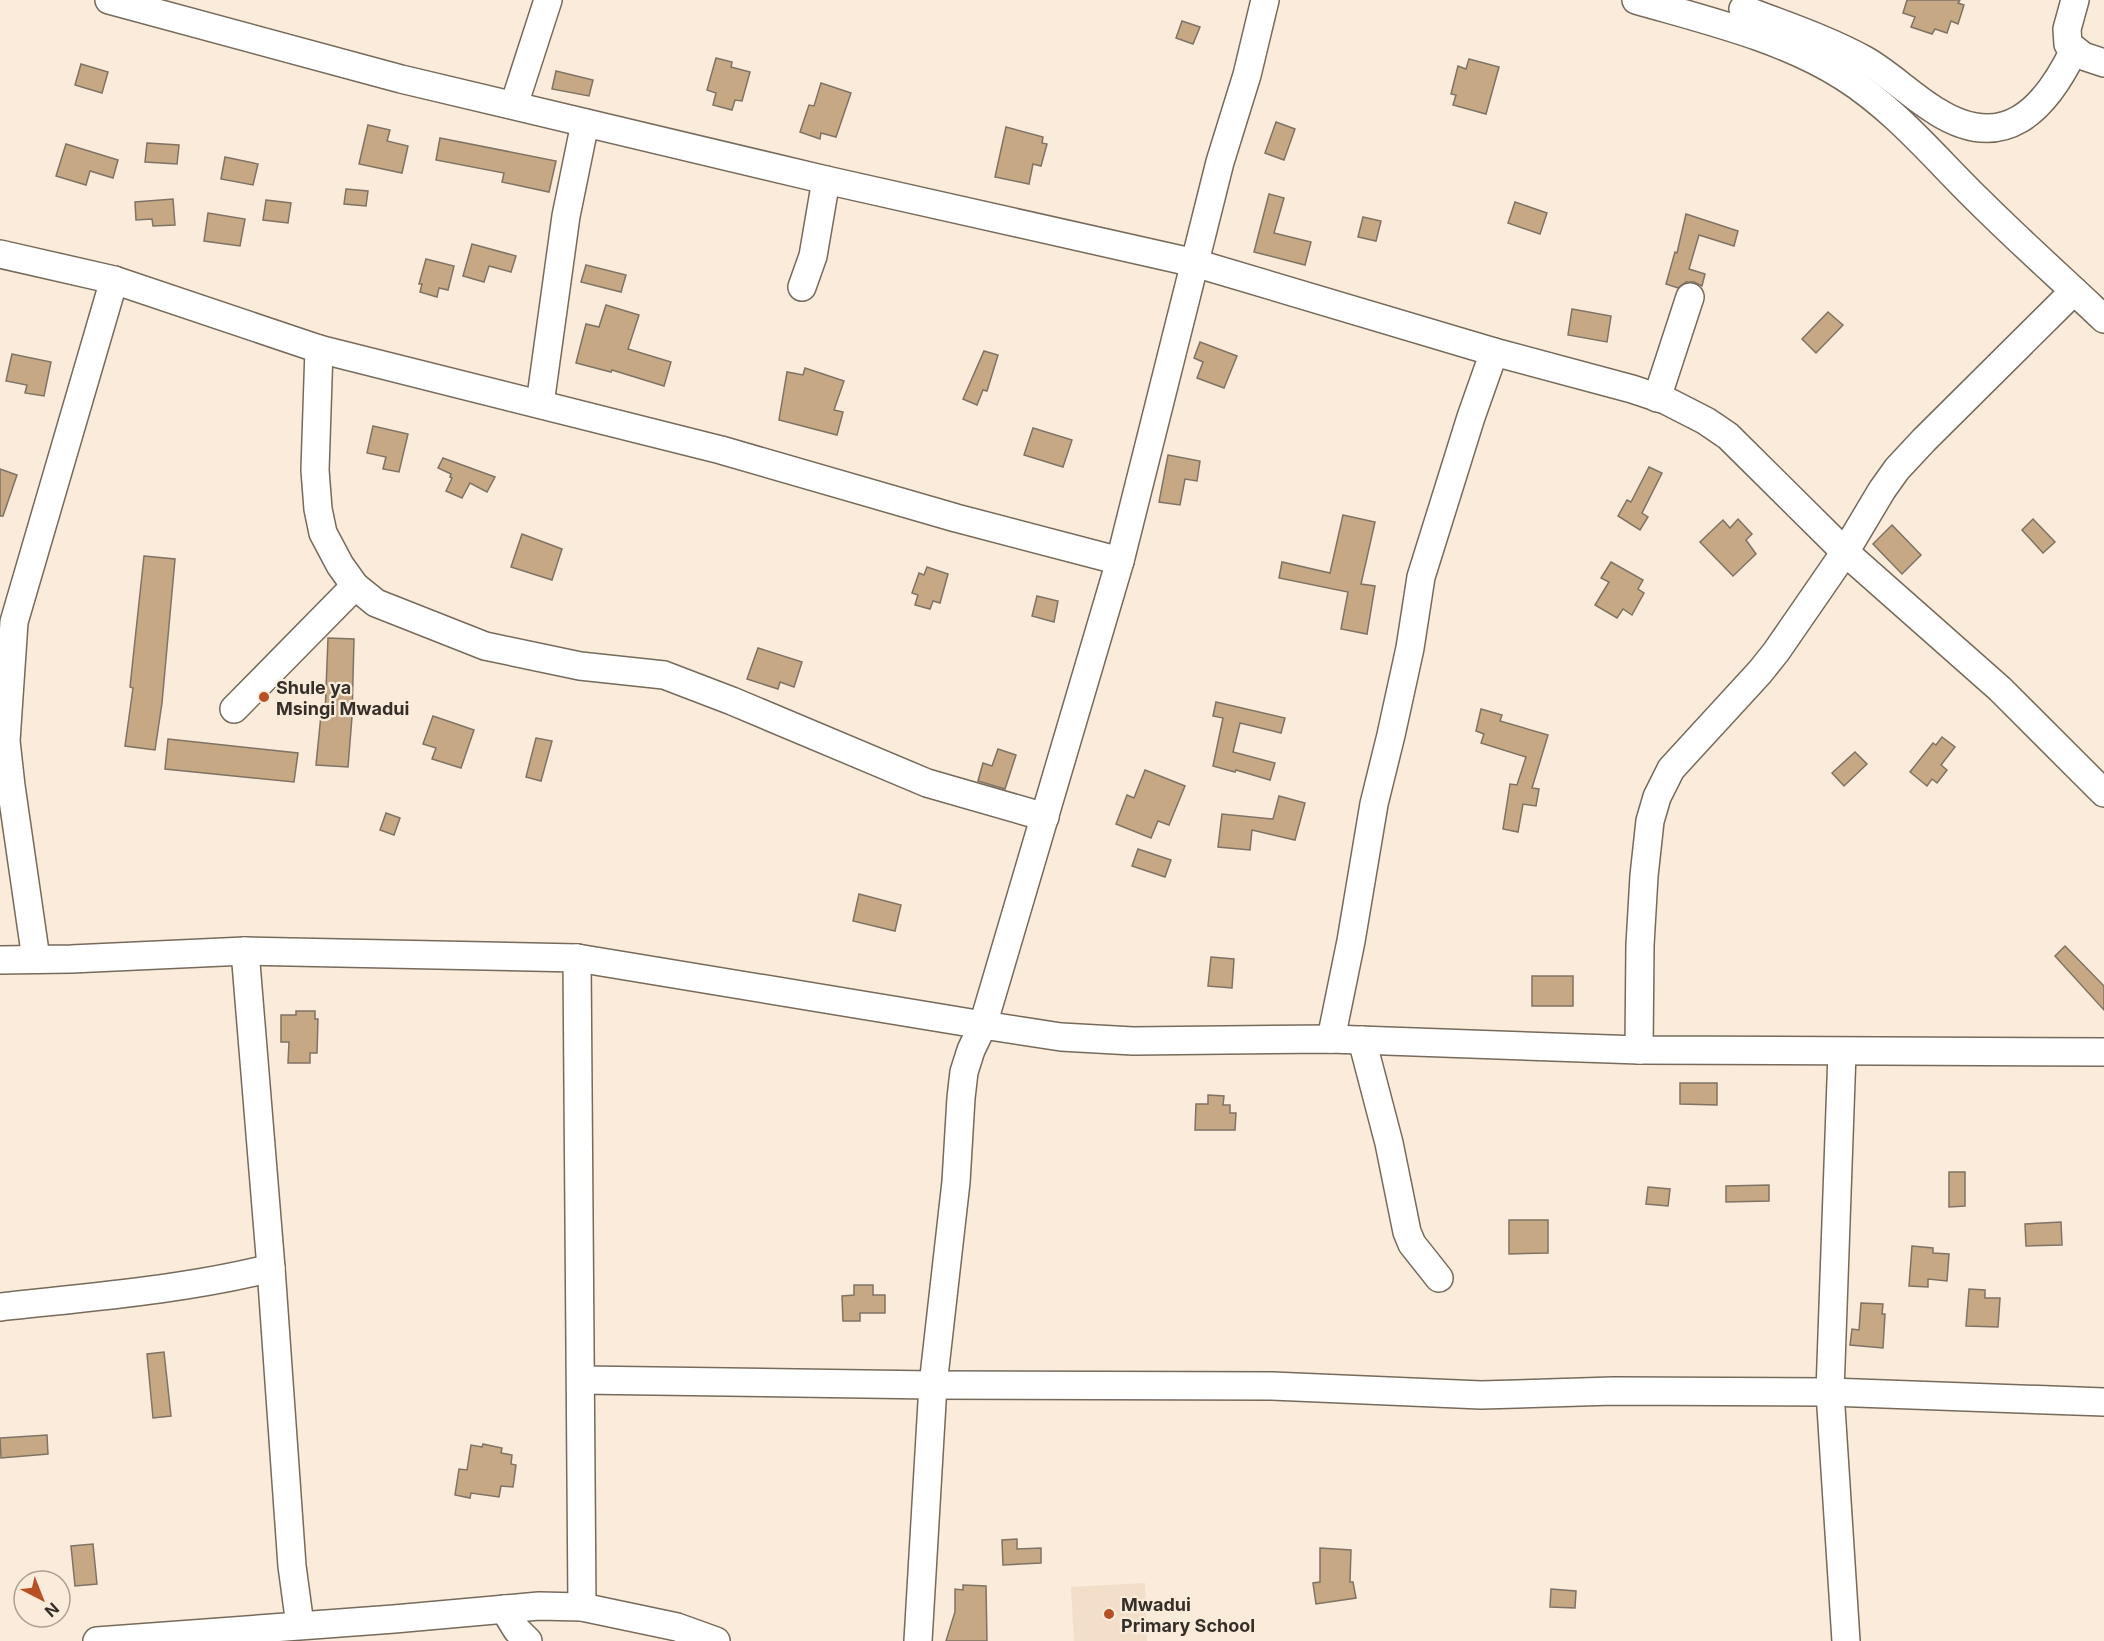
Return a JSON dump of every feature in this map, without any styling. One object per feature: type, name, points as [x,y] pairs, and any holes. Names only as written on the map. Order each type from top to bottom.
[{"type":"street","points":[[109,0],[401,79],[826,180],[1195,263],[1657,398],[1706,421],[1728,436],[1845,552],[2000,689],[2104,793]]},
{"type":"street","points":[[514,105],[548,0]]},
{"type":"street","points":[[918,1641],[933,1385],[956,1182],[964,1072],[983,1025],[1120,561],[1220,162],[1247,75],[1265,0]]},
{"type":"street","points":[[1636,0],[1742,13],[1810,35],[1865,60],[1935,111],[1955,122],[1972,126],[1997,128],[2024,117],[2062,75],[2074,50]]},
{"type":"street","points":[[2075,0],[2067,29],[2068,44],[2083,56],[2104,63]]},
{"type":"street","points":[[1742,13],[1811,58],[1845,77],[1892,113],[1979,201],[2104,319]]},
{"type":"street","points":[[540,404],[566,216],[585,123]]},
{"type":"street","points":[[802,287],[813,256],[826,180]]},
{"type":"street","points":[[0,254],[114,280],[320,349],[721,450],[956,518],[1120,561]]},
{"type":"street","points":[[36,959],[6,741],[7,622],[114,280]]},
{"type":"street","points":[[1639,1050],[1640,945],[1650,821],[1657,796],[1671,769],[1776,652],[1845,552],[1882,489],[1898,469],[1956,407],[2074,291]]},
{"type":"street","points":[[1657,398],[1690,297]]},
{"type":"street","points":[[320,349],[315,439],[318,509],[323,532],[340,565],[355,586],[376,603],[485,646],[580,666],[664,675],[927,783],[1045,818]]},
{"type":"street","points":[[1331,1039],[1351,941],[1374,804],[1410,648],[1421,577],[1471,417],[1494,352]]},
{"type":"street","points":[[234,709],[355,586]]},
{"type":"street","points":[[245,951],[292,1566],[285,1631]]},
{"type":"street","points":[[0,960],[245,951],[577,958],[983,1025],[1061,1036],[1133,1041],[1331,1039],[1639,1050],[2104,1052]]},
{"type":"street","points":[[577,958],[582,1607]]},
{"type":"street","points":[[1362,1040],[1386,1131],[1407,1232],[1416,1249],[1439,1278]]},
{"type":"street","points":[[1842,1052],[1830,1392],[1846,1641]]},
{"type":"street","points":[[0,1307],[108,1295],[236,1277],[271,1269]]},
{"type":"street","points":[[581,1380],[933,1385],[1272,1386],[1481,1395],[1614,1391],[1830,1392],[2104,1402]]},
{"type":"street","points":[[98,1641],[285,1631],[401,1630],[504,1610],[538,1606],[582,1607],[677,1627],[716,1641]]},
{"type":"street","points":[[504,1610],[517,1630],[528,1641]]},
{"type":"shaded area","name":"Mwadui Primary School","points":[[1145,1583],[1147,1641],[1074,1641],[1071,1587]]},
{"type":"building","points":[[1907,0],[1960,0],[1958,3],[1964,5],[1958,24],[1951,21],[1947,33],[1935,29],[1932,34],[1911,27],[1915,17],[1903,13]]},
{"type":"building","points":[[1182,21],[1200,27],[1193,44],[1176,38]]},
{"type":"building","points":[[716,58],[732,62],[731,67],[750,72],[742,101],[735,100],[732,110],[713,105],[716,93],[707,90]]},
{"type":"building","points":[[1469,59],[1499,67],[1486,114],[1453,105],[1456,95],[1451,94],[1458,66],[1466,69]]},
{"type":"building","points":[[81,64],[108,72],[102,93],[75,85]]},
{"type":"building","points":[[556,71],[593,80],[589,96],[552,89]]},
{"type":"building","points":[[821,83],[851,93],[836,137],[821,133],[820,139],[800,132],[809,105],[814,106]]},
{"type":"building","points":[[1276,122],[1295,129],[1284,160],[1265,153]]},
{"type":"building","points":[[368,125],[390,130],[387,141],[408,146],[402,173],[359,164]]},
{"type":"building","points":[[1006,127],[1043,137],[1042,143],[1047,144],[1041,166],[1033,164],[1029,184],[995,177]]},
{"type":"building","points":[[440,138],[556,161],[549,192],[502,182],[504,173],[436,160]]},
{"type":"building","points":[[147,143],[179,145],[177,164],[145,162]]},
{"type":"building","points":[[66,144],[118,160],[113,178],[90,171],[86,185],[56,176]]},
{"type":"building","points":[[225,157],[258,164],[253,185],[221,179]]},
{"type":"building","points":[[346,189],[368,191],[366,206],[344,204]]},
{"type":"building","points":[[1269,194],[1284,198],[1274,233],[1311,242],[1305,265],[1254,252]]},
{"type":"building","points":[[173,199],[175,225],[153,226],[152,219],[136,220],[135,202]]},
{"type":"building","points":[[266,200],[291,203],[288,223],[263,220]]},
{"type":"building","points":[[1515,202],[1547,213],[1540,234],[1508,223]]},
{"type":"building","points":[[208,213],[245,219],[240,246],[204,241]]},
{"type":"building","points":[[1686,214],[1738,231],[1734,246],[1699,235],[1689,269],[1705,274],[1702,286],[1694,282],[1686,282],[1678,288],[1666,284],[1675,252],[1677,253]]},
{"type":"building","points":[[1363,217],[1381,221],[1376,241],[1358,237]]},
{"type":"building","points":[[472,244],[516,256],[511,272],[489,266],[484,282],[463,276]]},
{"type":"building","points":[[426,259],[454,266],[448,290],[439,288],[437,297],[420,292],[422,284],[419,284]]},
{"type":"building","points":[[586,265],[626,275],[621,292],[581,282]]},
{"type":"building","points":[[606,305],[639,315],[628,349],[671,362],[664,386],[612,370],[611,372],[576,363],[586,324],[599,327]]},
{"type":"building","points":[[1572,309],[1611,316],[1607,342],[1568,335]]},
{"type":"building","points":[[1828,312],[1843,325],[1816,353],[1802,339]]},
{"type":"building","points":[[1200,342],[1237,356],[1224,388],[1197,378],[1203,362],[1194,358]]},
{"type":"building","points":[[984,351],[998,355],[987,391],[983,390],[977,405],[963,399]]},
{"type":"building","points":[[12,354],[51,362],[44,396],[25,393],[27,385],[6,381]]},
{"type":"building","points":[[805,368],[844,381],[834,410],[843,412],[837,435],[779,420],[787,372],[803,375]]},
{"type":"building","points":[[373,426],[408,434],[399,472],[383,469],[386,457],[367,453]]},
{"type":"building","points":[[1033,428],[1072,440],[1063,467],[1024,455]]},
{"type":"building","points":[[1168,455],[1200,461],[1197,481],[1185,479],[1180,505],[1159,502]]},
{"type":"building","points":[[443,458],[495,477],[487,492],[470,483],[462,498],[446,491],[452,478],[451,474],[438,468]]},
{"type":"building","points":[[1649,467],[1662,473],[1642,513],[1648,517],[1640,530],[1618,516],[1627,500],[1631,502]]},
{"type":"building","points":[[0,469],[17,475],[3,516],[0,516]]},
{"type":"building","points":[[1343,515],[1375,522],[1361,584],[1375,586],[1367,634],[1341,629],[1348,592],[1279,578],[1282,562],[1330,573]]},
{"type":"building","points":[[1738,519],[1752,534],[1746,540],[1756,554],[1733,576],[1700,542],[1723,520],[1730,528]]},
{"type":"building","points":[[2033,519],[2055,542],[2043,553],[2022,530]]},
{"type":"building","points":[[1892,525],[1921,555],[1902,574],[1873,544]]},
{"type":"building","points":[[522,534],[562,549],[552,580],[511,567]]},
{"type":"building","points":[[144,556],[175,559],[162,703],[155,750],[125,746],[133,688],[130,687]]},
{"type":"building","points":[[1611,562],[1643,580],[1638,589],[1644,593],[1632,615],[1623,609],[1617,618],[1595,605],[1609,582],[1601,578]]},
{"type":"building","points":[[927,567],[948,574],[940,603],[933,601],[930,609],[915,605],[918,595],[912,593],[919,573],[924,575]]},
{"type":"building","points":[[1037,596],[1058,601],[1054,622],[1032,616]]},
{"type":"building","points":[[328,638],[354,639],[348,767],[316,765],[321,715],[325,715]]},
{"type":"building","points":[[758,648],[802,662],[794,687],[780,682],[778,689],[747,679]]},
{"type":"building","points":[[1216,702],[1285,718],[1281,733],[1240,723],[1233,752],[1275,763],[1270,780],[1213,766],[1223,718],[1213,716]]},
{"type":"building","points":[[1481,709],[1502,715],[1500,721],[1548,735],[1532,788],[1539,789],[1536,806],[1523,804],[1518,832],[1503,829],[1510,784],[1517,785],[1526,757],[1481,743],[1484,734],[1476,731]]},
{"type":"building","points":[[433,716],[474,730],[461,768],[432,759],[436,748],[423,744]]},
{"type":"building","points":[[1942,737],[1955,747],[1941,765],[1947,770],[1937,783],[1932,779],[1927,786],[1910,772],[1933,743],[1936,745]]},
{"type":"building","points":[[536,738],[552,741],[541,781],[526,777]]},
{"type":"building","points":[[168,739],[298,753],[294,782],[165,769]]},
{"type":"building","points":[[998,749],[1016,755],[1005,789],[978,781],[983,763],[992,766]]},
{"type":"building","points":[[1855,752],[1867,764],[1844,786],[1832,773]]},
{"type":"building","points":[[1145,770],[1185,786],[1169,825],[1158,821],[1151,838],[1116,824],[1127,795],[1134,798]]},
{"type":"building","points":[[1279,796],[1305,803],[1295,840],[1252,830],[1250,850],[1218,847],[1222,814],[1273,819]]},
{"type":"building","points":[[386,813],[400,818],[394,835],[380,830]]},
{"type":"building","points":[[1138,849],[1171,860],[1165,877],[1132,866]]},
{"type":"building","points":[[859,894],[901,905],[895,931],[853,921]]},
{"type":"building","points":[[2065,946],[2104,986],[2104,1010],[2055,956]]},
{"type":"building","points":[[1211,957],[1234,959],[1232,988],[1208,986]]},
{"type":"building","points":[[1532,976],[1573,976],[1573,1006],[1532,1006]]},
{"type":"building","points":[[296,1011],[315,1011],[315,1019],[318,1019],[317,1053],[310,1053],[310,1063],[288,1063],[289,1042],[281,1042],[281,1015],[296,1015]]},
{"type":"building","points":[[1680,1083],[1717,1083],[1717,1105],[1680,1104]]},
{"type":"building","points":[[1208,1095],[1224,1096],[1223,1105],[1230,1105],[1230,1113],[1236,1113],[1235,1130],[1195,1130],[1196,1104],[1208,1104]]},
{"type":"building","points":[[1949,1172],[1965,1172],[1965,1206],[1949,1207]]},
{"type":"building","points":[[1769,1185],[1769,1201],[1726,1202],[1726,1186]]},
{"type":"building","points":[[1648,1187],[1670,1189],[1668,1206],[1646,1204]]},
{"type":"building","points":[[1509,1220],[1548,1220],[1548,1253],[1509,1254]]},
{"type":"building","points":[[2061,1222],[2062,1245],[2026,1246],[2025,1224]]},
{"type":"building","points":[[1912,1246],[1933,1248],[1933,1253],[1949,1254],[1947,1281],[1928,1279],[1928,1287],[1909,1286]]},
{"type":"building","points":[[854,1285],[873,1285],[873,1295],[885,1295],[885,1313],[860,1313],[860,1321],[843,1321],[842,1296],[854,1295]]},
{"type":"building","points":[[1969,1289],[1985,1290],[1985,1298],[2000,1298],[1998,1327],[1966,1326]]},
{"type":"building","points":[[1861,1303],[1883,1304],[1882,1314],[1885,1314],[1883,1348],[1850,1345],[1852,1329],[1859,1330]]},
{"type":"building","points":[[164,1352],[171,1416],[153,1418],[147,1354]]},
{"type":"building","points":[[47,1435],[48,1454],[1,1458],[0,1438]]},
{"type":"building","points":[[483,1444],[502,1448],[501,1453],[512,1455],[511,1464],[516,1465],[513,1487],[501,1486],[499,1497],[471,1493],[470,1498],[455,1495],[459,1469],[467,1470],[471,1445],[482,1447]]},
{"type":"building","points":[[1017,1539],[1017,1549],[1041,1548],[1041,1563],[1003,1565],[1002,1540]]},
{"type":"building","points":[[93,1544],[97,1584],[75,1586],[71,1546]]},
{"type":"building","points":[[1320,1548],[1351,1550],[1350,1582],[1353,1582],[1356,1598],[1316,1604],[1313,1583],[1320,1582]]},
{"type":"building","points":[[963,1585],[986,1586],[987,1641],[946,1641],[955,1612],[955,1589],[963,1590]]},
{"type":"building","points":[[1551,1589],[1576,1591],[1575,1608],[1550,1607]]},
{"type":"place","name":"Shule ya Msingi Mwadui","points":[[264,697]]},
{"type":"place","name":"Mwadui Primary School","points":[[1109,1614]]}]
